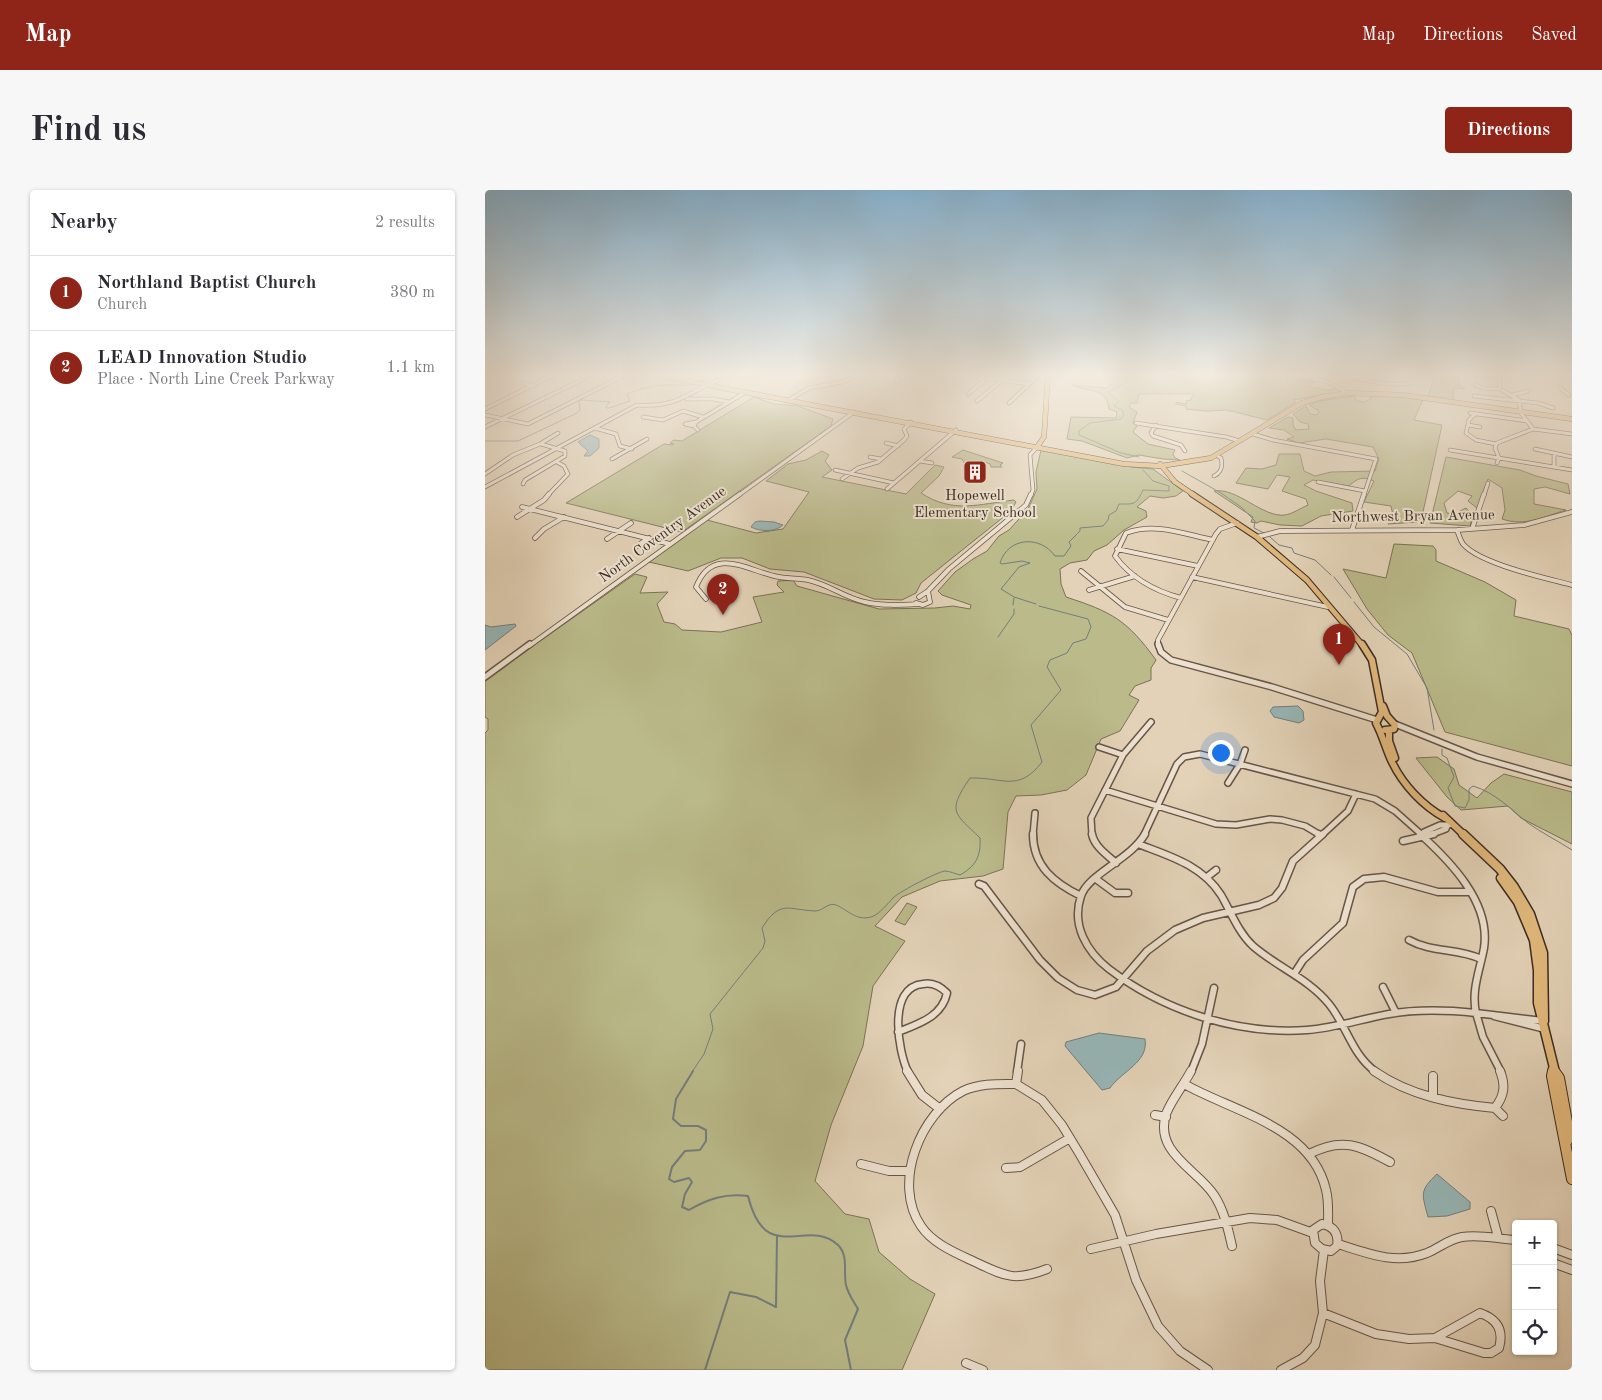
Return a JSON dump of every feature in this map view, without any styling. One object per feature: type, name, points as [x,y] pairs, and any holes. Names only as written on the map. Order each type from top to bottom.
[{"type":"main road","points":[[944,429],[1119,460],[1163,464],[1176,478],[1197,495],[1257,537],[1307,580],[1328,607],[1365,648],[1372,660],[1376,679],[1381,712],[1378,723],[1399,775],[1439,815],[1482,851],[1512,892],[1534,940],[1538,970],[1538,1004],[1553,1069],[1552,1076],[1562,1130],[1567,1141],[1572,1179]]},
{"type":"main road","points":[[1038,446],[1044,429]]},
{"type":"main road","points":[[1038,446],[1124,464],[1145,465],[1193,462],[1216,455],[1261,429]]},
{"type":"main road","points":[[1163,464],[1165,472]]},
{"type":"main road","points":[[1145,465],[1165,472],[1175,482],[1197,495]]},
{"type":"main road","points":[[1376,679],[1384,710],[1392,726],[1389,741],[1399,767],[1417,789],[1443,813],[1448,823]]},
{"type":"main road","points":[[1378,723],[1392,726]]},
{"type":"main road","points":[[1378,723],[1392,726]]},
{"type":"street","points":[[485,487],[592,429]]},
{"type":"street","points":[[599,429],[613,432],[618,436],[620,446],[632,449]]},
{"type":"street","name":"North Coventry Avenue","points":[[485,676],[831,429]]},
{"type":"street","points":[[842,479],[850,473],[881,459],[906,438],[904,429]]},
{"type":"street","points":[[1153,429],[1151,433],[1153,436],[1181,445],[1185,451]]},
{"type":"street","points":[[1180,429],[1240,441]]},
{"type":"street","points":[[1467,429],[1466,433],[1471,438]]},
{"type":"street","points":[[1466,439],[1471,438],[1495,444],[1501,440],[1529,432],[1532,429]]},
{"type":"street","points":[[1540,429],[1572,434]]},
{"type":"street","points":[[887,490],[955,431]]},
{"type":"street","points":[[485,474],[513,456],[540,444],[558,433]]},
{"type":"street","points":[[1253,434],[1273,440],[1374,459],[1376,462],[1352,530]]},
{"type":"street","points":[[613,459],[647,439]]},
{"type":"street","points":[[887,443],[897,446]]},
{"type":"street","points":[[523,484],[525,480],[557,462],[565,454],[565,451],[558,448],[540,444]]},
{"type":"street","points":[[1495,444],[1499,458],[1497,463]]},
{"type":"street","points":[[918,600],[949,569],[1026,505],[1033,490],[1031,462],[1038,446]]},
{"type":"street","points":[[1535,449],[1572,457]]},
{"type":"street","points":[[1450,450],[1572,470]]},
{"type":"street","points":[[1553,467],[1554,453]]},
{"type":"street","points":[[1214,476],[1222,468],[1221,458],[1216,455]]},
{"type":"street","points":[[870,457],[881,459]]},
{"type":"street","points":[[920,461],[932,463]]},
{"type":"street","points":[[517,516],[544,500],[551,489],[567,478],[566,468],[562,463],[557,462]]},
{"type":"street","points":[[835,470],[894,483]]},
{"type":"street","points":[[1317,482],[1365,491]]},
{"type":"street","points":[[1472,528],[1489,483]]},
{"type":"street","points":[[522,507],[670,544]]},
{"type":"street","name":"Northwest Bryan Avenue","points":[[1257,537],[1280,531],[1457,530],[1524,525],[1570,513]]},
{"type":"street","points":[[535,538],[564,517]]},
{"type":"street","points":[[607,538],[631,523]]},
{"type":"street","points":[[1237,523],[1220,529],[1213,540],[1168,620],[1157,644],[1160,652],[1171,660],[1272,688],[1378,723]]},
{"type":"street","points":[[1181,598],[1157,592],[1135,576],[1115,556],[1117,549],[1127,533],[1147,528],[1213,540]]},
{"type":"street","points":[[1457,530],[1463,544],[1481,555],[1519,570],[1572,585]]},
{"type":"street","points":[[637,546],[649,538]]},
{"type":"street","points":[[1117,549],[1198,566]]},
{"type":"street","points":[[706,599],[698,591],[697,587],[701,574],[711,567],[730,563],[744,565],[774,576],[809,580],[864,602],[907,603],[930,598]]},
{"type":"street","points":[[1081,571],[1129,609],[1168,620]]},
{"type":"street","points":[[1089,590],[1135,576]]},
{"type":"street","points":[[1192,577],[1328,607]]},
{"type":"street","points":[[918,600],[928,604],[931,602],[928,591]]},
{"type":"street","points":[[1116,863],[1092,837],[1091,818],[1123,754],[1151,722]]},
{"type":"street","points":[[1392,726],[1419,733],[1477,757],[1572,784]]},
{"type":"street","points":[[1099,747],[1123,754]]},
{"type":"street","points":[[1228,783],[1240,764],[1245,750]]},
{"type":"street","points":[[1495,1108],[1501,1101],[1504,1092],[1503,1078],[1483,1038],[1475,1013],[1474,989],[1485,942],[1484,925],[1469,892],[1448,860],[1424,835],[1388,806],[1374,799],[1206,755],[1191,755],[1178,763],[1138,844],[1086,888],[1081,896],[1078,922],[1084,942],[1107,967],[1162,1001],[1208,1018],[1247,1029],[1303,1031],[1396,1013],[1445,1011],[1475,1013],[1492,1015],[1513,1022],[1544,1025]]},
{"type":"street","points":[[1105,790],[1228,825],[1270,819],[1288,820],[1305,826],[1320,835]]},
{"type":"street","points":[[979,884],[984,886],[1045,967],[1070,986],[1086,994],[1100,995],[1113,990],[1145,953],[1169,934],[1197,920],[1261,904],[1275,897],[1283,888],[1287,871],[1293,861],[1348,811],[1356,794]]},
{"type":"street","points":[[1035,813],[1031,831],[1034,852],[1039,864],[1057,884],[1081,896]]},
{"type":"street","points":[[1403,841],[1424,835],[1430,836],[1446,829],[1448,823]]},
{"type":"street","points":[[1138,844],[1188,864],[1207,877],[1217,889],[1242,934],[1252,945],[1309,984],[1323,997],[1343,1024],[1359,1057],[1373,1071],[1402,1087],[1455,1103],[1495,1108],[1503,1116]]},
{"type":"street","points":[[1207,877],[1216,870]]},
{"type":"street","points":[[1294,974],[1303,960],[1343,922],[1353,887],[1359,881],[1369,877],[1383,877],[1438,892],[1469,892]]},
{"type":"street","points":[[1097,879],[1117,893],[1123,895],[1127,893]]},
{"type":"street","points":[[1409,940],[1429,950],[1465,952],[1481,959]]},
{"type":"street","points":[[899,1032],[939,1011],[947,1002],[947,993],[940,985],[915,984],[906,992],[900,1014],[899,1032],[899,1047],[910,1077],[923,1096],[940,1109]]},
{"type":"street","points":[[1383,987],[1396,1013]]},
{"type":"street","points":[[1214,988],[1197,1058],[1184,1084],[1170,1103],[1166,1117],[1165,1132],[1171,1151],[1210,1191],[1218,1202],[1232,1246]]},
{"type":"street","points":[[1016,1084],[1021,1044]]},
{"type":"street","points":[[1433,1076],[1433,1096]]},
{"type":"street","points":[[1047,1269],[1022,1277],[1006,1275],[952,1252],[921,1226],[914,1210],[910,1193],[909,1171],[920,1142],[940,1109],[958,1094],[979,1086],[1016,1084],[1033,1092],[1042,1100],[1070,1138],[1118,1220],[1137,1283],[1153,1318],[1171,1345],[1194,1364],[1208,1370]]},
{"type":"street","points":[[1184,1084],[1210,1099],[1275,1126],[1293,1137],[1309,1154],[1325,1187],[1329,1206],[1328,1225]]},
{"type":"street","points":[[1155,1115],[1166,1117]]},
{"type":"street","points":[[1005,1168],[1020,1167],[1070,1138]]},
{"type":"street","points":[[1309,1154],[1332,1143],[1347,1143],[1364,1148],[1390,1162]]},
{"type":"street","points":[[861,1164],[889,1171],[909,1171]]},
{"type":"street","points":[[1491,1211],[1498,1237]]},
{"type":"street","points":[[1091,1249],[1225,1222],[1264,1218],[1290,1223],[1313,1232]]},
{"type":"street","points":[[1318,1225],[1328,1225],[1336,1233],[1338,1244],[1331,1251],[1324,1250],[1315,1243],[1313,1232],[1318,1225]]},
{"type":"street","points":[[1338,1244],[1374,1258],[1400,1260],[1413,1258],[1429,1252],[1459,1237],[1476,1235],[1512,1240]]},
{"type":"street","points":[[1557,1249],[1572,1255]]},
{"type":"street","points":[[1281,1370],[1303,1358],[1315,1345],[1323,1313],[1320,1282],[1324,1250]]},
{"type":"street","points":[[1557,1264],[1572,1270]]},
{"type":"street","points":[[1323,1313],[1376,1334],[1409,1339],[1435,1338],[1491,1353],[1499,1348],[1502,1335],[1494,1319],[1480,1313],[1435,1338]]},
{"type":"street","points":[[966,1363],[983,1370]]},
{"type":"green space","points":[[702,429],[827,429],[682,532],[566,503],[664,444],[673,445],[670,443],[674,440],[682,441]]},
{"type":"green space","points":[[1069,429],[1135,429],[1133,432],[1148,444],[1175,450],[1173,454],[1175,458],[1180,460],[1139,455],[1127,458],[1082,441],[1067,439]]},
{"type":"green space","points":[[1277,429],[1441,429],[1423,512],[1417,522],[1388,524],[1393,515],[1391,506],[1364,502],[1374,481],[1363,478],[1349,486],[1313,480],[1304,485],[1352,503],[1353,511],[1321,516],[1302,526],[1280,525],[1261,521],[1257,523],[1251,522],[1253,517],[1214,491],[1232,493],[1268,512],[1285,515],[1308,505],[1306,499],[1282,491],[1290,477],[1277,475],[1268,489],[1236,483],[1246,468],[1262,469],[1276,465],[1279,454],[1300,454],[1304,471],[1315,476],[1331,472],[1375,471],[1379,459],[1373,447],[1326,439],[1299,443],[1287,439],[1294,437],[1284,430]]},
{"type":"green space","points":[[963,450],[1003,463],[1000,465],[1002,467],[991,467],[990,464],[980,461],[966,466],[962,459],[952,457]]},
{"type":"green space","points":[[1041,450],[1131,467],[1153,469],[1183,491],[1176,496],[1163,498],[1150,496],[1137,507],[1146,511],[1147,517],[1124,530],[1107,545],[1094,551],[1087,560],[1070,563],[1060,569],[1061,584],[1066,597],[1107,613],[1127,626],[1156,660],[1151,668],[1151,680],[1135,686],[1129,695],[1139,700],[1120,731],[1101,739],[1086,775],[1067,790],[1041,795],[1016,796],[1008,812],[1003,869],[983,876],[940,881],[902,897],[875,926],[905,941],[873,986],[863,1046],[831,1125],[815,1181],[845,1214],[869,1219],[879,1252],[910,1279],[935,1294],[902,1370],[485,1370],[485,733],[488,730],[488,719],[485,717],[485,680],[635,574],[647,577],[640,593],[668,592],[657,604],[664,622],[675,624],[682,630],[721,632],[762,622],[753,597],[784,592],[777,585],[778,581],[793,580],[797,586],[879,609],[953,606],[970,609],[971,605],[942,595],[938,591],[955,572],[987,551],[999,536],[1009,530],[1028,509],[1037,489],[1036,472]]},
{"type":"green space","points":[[822,451],[829,455],[825,461],[832,470],[822,477],[906,494],[935,465],[944,467],[939,476],[921,493],[933,499],[944,504],[966,506],[1014,500],[1016,502],[1011,511],[921,583],[916,593],[902,600],[874,599],[804,572],[770,569],[742,558],[721,558],[688,571],[649,562],[707,520],[756,533],[783,529],[809,492],[766,481],[788,464],[806,460]]},
{"type":"green space","points":[[1446,457],[1520,470],[1568,484],[1570,494],[1545,487],[1534,489],[1534,504],[1566,510],[1526,522],[1502,519],[1505,510],[1502,488],[1488,479],[1477,508],[1468,501],[1472,496],[1458,491],[1444,503],[1447,513],[1454,514],[1466,508],[1473,515],[1470,526],[1430,523]]},
{"type":"green space","points":[[1394,544],[1433,546],[1436,550],[1436,561],[1485,582],[1516,600],[1514,616],[1569,629],[1572,635],[1572,766],[1445,732],[1412,653],[1388,635],[1367,609],[1343,569],[1386,578]]},
{"type":"green space","points":[[1437,757],[1454,769],[1459,785],[1477,798],[1491,783],[1504,774],[1572,792],[1572,844],[1521,818],[1508,806],[1461,810],[1447,797],[1416,758]]},
{"type":"green space","points":[[907,903],[917,907],[905,925],[895,921]]},
{"type":"water","points":[[590,435],[599,439],[599,448],[590,456],[584,456],[588,451],[578,442]]},
{"type":"water","points":[[755,522],[783,525],[768,531],[751,527]]},
{"type":"water","points":[[515,624],[516,626],[485,650],[485,625],[491,627]]},
{"type":"water","points":[[1298,706],[1303,711],[1304,720],[1299,723],[1274,717],[1270,711],[1273,707]]},
{"type":"water","points":[[1099,1033],[1145,1039],[1143,1054],[1134,1066],[1110,1088],[1102,1090],[1065,1046],[1066,1042]]},
{"type":"water","points":[[1437,1174],[1470,1202],[1470,1209],[1447,1216],[1428,1217],[1423,1198],[1424,1193],[1427,1185]]},
{"type":"waterway","points":[[485,441],[518,441],[543,429]]},
{"type":"waterway","points":[[1082,429],[1079,431],[1079,435],[1121,453],[1139,457]]},
{"type":"waterway","points":[[1036,604],[1014,597],[1001,589],[1019,567],[1030,563],[1022,561],[1002,564],[1000,563],[1004,554],[1017,544],[1033,542],[1049,549],[1055,556],[1064,556],[1071,546],[1069,542],[1080,531],[1080,528],[1103,526],[1108,520],[1109,515],[1116,511],[1119,504],[1134,503],[1139,499],[1143,490],[1169,491],[1169,486],[1153,481],[1143,470]]},
{"type":"waterway","points":[[1182,471],[1221,493],[1241,507],[1255,521],[1254,528],[1264,533]]},
{"type":"waterway","points":[[1270,537],[1279,545],[1292,548],[1294,553],[1315,560],[1331,575]]},
{"type":"waterway","points":[[1334,577],[1351,598]]},
{"type":"waterway","points":[[1013,605],[1014,598]]},
{"type":"waterway","points":[[1354,602],[1374,627],[1407,654],[1427,688],[1434,730]]},
{"type":"waterway","points":[[692,1072],[704,1054],[713,1029],[710,1014],[763,948],[765,941],[762,928],[774,913],[785,908],[818,911],[833,904],[861,918],[871,917],[894,897],[919,882],[945,871],[960,875],[974,864],[980,850],[980,838],[957,812],[958,799],[970,778],[1017,780],[1033,772],[1042,762],[1031,725],[1061,690],[1047,667],[1050,660],[1067,653],[1073,643],[1086,639],[1091,627],[1088,619],[1039,606]]},
{"type":"waterway","points":[[998,637],[1014,614],[1014,609]]},
{"type":"waterway","points":[[1442,749],[1442,755],[1447,758],[1454,777],[1448,788],[1455,806],[1465,808],[1469,800],[1469,789],[1473,786],[1481,789],[1496,797],[1533,827],[1572,850]]},
{"type":"waterway","points":[[693,1071],[676,1099],[673,1119],[681,1126],[698,1126],[706,1130],[706,1141],[700,1150],[685,1151],[672,1167],[669,1179],[674,1182],[689,1178],[692,1182],[685,1194],[682,1207],[689,1210],[717,1198],[732,1195],[748,1196],[756,1218],[765,1230],[776,1235],[788,1237],[813,1235],[826,1238],[838,1245],[845,1259],[847,1288],[858,1309],[845,1340],[851,1370]]},
{"type":"waterway","points":[[705,1370],[730,1292],[756,1297],[776,1307],[777,1236]]},
{"type":"place","name":"Hopewell Elementary School","points":[[975,472]]},
{"type":"place","name":"LEAD Innovation Studio","points":[[723,615]]},
{"type":"place","name":"Northland Baptist Church","points":[[1339,665]]}]
